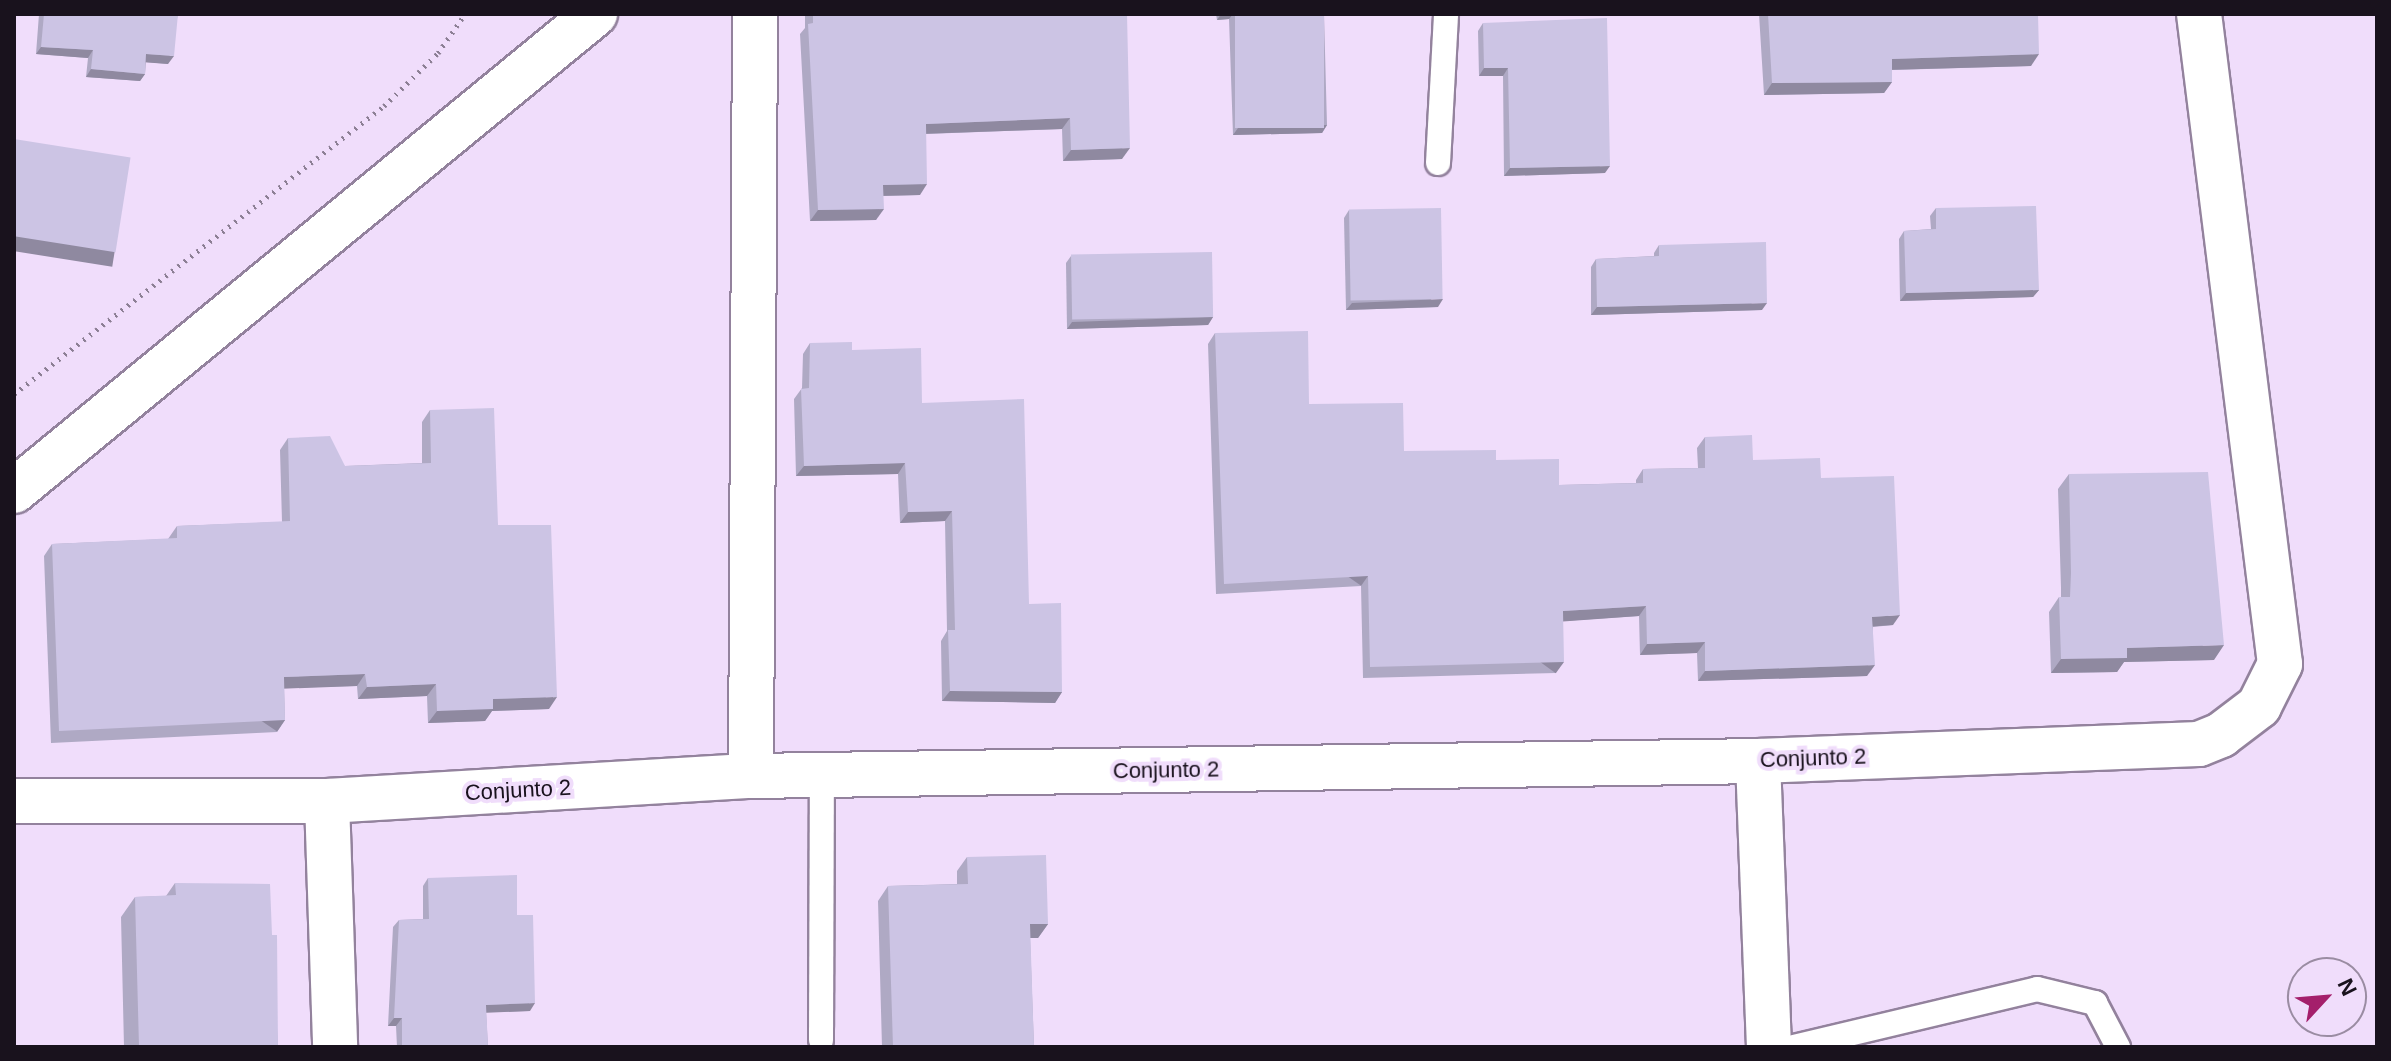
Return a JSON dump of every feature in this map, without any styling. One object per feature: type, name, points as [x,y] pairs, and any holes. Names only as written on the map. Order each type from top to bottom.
[{"type":"street","points":[[14,491],[595,14]]},
{"type":"street","points":[[751,776],[755,14]]},
{"type":"street","name":"Conjunto 2","points":[[14,801],[327,801],[751,776],[1758,761],[2199,744],[2221,735],[2259,706],[2280,664],[2199,14]]},
{"type":"street","points":[[1758,761],[1769,1047]]},
{"type":"street","points":[[327,801],[335,1047]]},
{"type":"lane","points":[[1438,163],[1446,14]]},
{"type":"lane","points":[[821,1040],[822,776]]},
{"type":"lane","points":[[1794,1047],[2037,989],[2095,1003],[2118,1047]]},
{"type":"path","points":[[14,394],[384,106],[438,53],[465,14]]},
{"type":"building","points":[[44,14],[178,14],[174,56],[146,54],[145,74],[91,69],[93,50],[41,47]]},
{"type":"building","points":[[813,14],[1127,14],[1130,148],[1071,150],[1070,118],[926,124],[927,184],[883,185],[884,209],[818,210],[808,24],[813,23]]},
{"type":"building","points":[[1235,14],[1324,14],[1324,128],[1235,128]]},
{"type":"building","points":[[1768,14],[2038,14],[2039,54],[1892,59],[1892,82],[1772,83]]},
{"type":"building","points":[[1607,18],[1610,166],[1510,168],[1508,68],[1484,68],[1483,23]]},
{"type":"building","points":[[14,139],[131,157],[116,252],[14,236]]},
{"type":"building","points":[[2036,206],[2039,290],[1906,293],[1904,231],[1936,229],[1936,208]]},
{"type":"building","points":[[1441,208],[1443,299],[1351,301],[1349,210]]},
{"type":"building","points":[[1766,242],[1767,303],[1597,307],[1596,259],[1659,256],[1659,245]]},
{"type":"building","points":[[1212,252],[1213,317],[1072,319],[1071,254]]},
{"type":"building","points":[[1308,331],[1309,404],[1403,403],[1404,451],[1496,450],[1496,460],[1559,459],[1559,485],[1643,483],[1643,469],[1705,468],[1705,437],[1752,435],[1753,460],[1820,458],[1821,478],[1894,476],[1900,615],[1872,617],[1875,665],[1705,671],[1705,642],[1647,644],[1646,606],[1563,611],[1564,662],[1370,667],[1368,576],[1224,584],[1215,333]]},
{"type":"building","points":[[852,342],[852,350],[921,348],[922,403],[1024,399],[1029,604],[1061,603],[1062,692],[950,691],[948,630],[955,630],[952,511],[908,512],[905,463],[804,466],[801,389],[809,388],[810,343]]},
{"type":"building","points":[[494,408],[498,525],[551,525],[557,697],[493,699],[493,709],[437,711],[436,684],[367,687],[365,674],[284,677],[285,720],[59,731],[52,544],[177,538],[177,526],[290,521],[288,438],[330,436],[345,466],[431,463],[430,410]]},
{"type":"building","points":[[2208,472],[2224,645],[2127,648],[2127,658],[2061,659],[2059,597],[2070,597],[2069,474]]},
{"type":"building","points":[[1046,855],[1048,924],[1030,924],[1034,1047],[893,1047],[888,886],[968,884],[967,857]]},
{"type":"building","points":[[517,875],[517,915],[533,915],[535,1003],[486,1005],[488,1047],[402,1047],[402,1018],[394,1018],[399,920],[429,919],[428,878]]},
{"type":"building","points":[[175,883],[270,884],[272,935],[277,935],[278,1047],[139,1047],[135,897],[176,895]]}]
